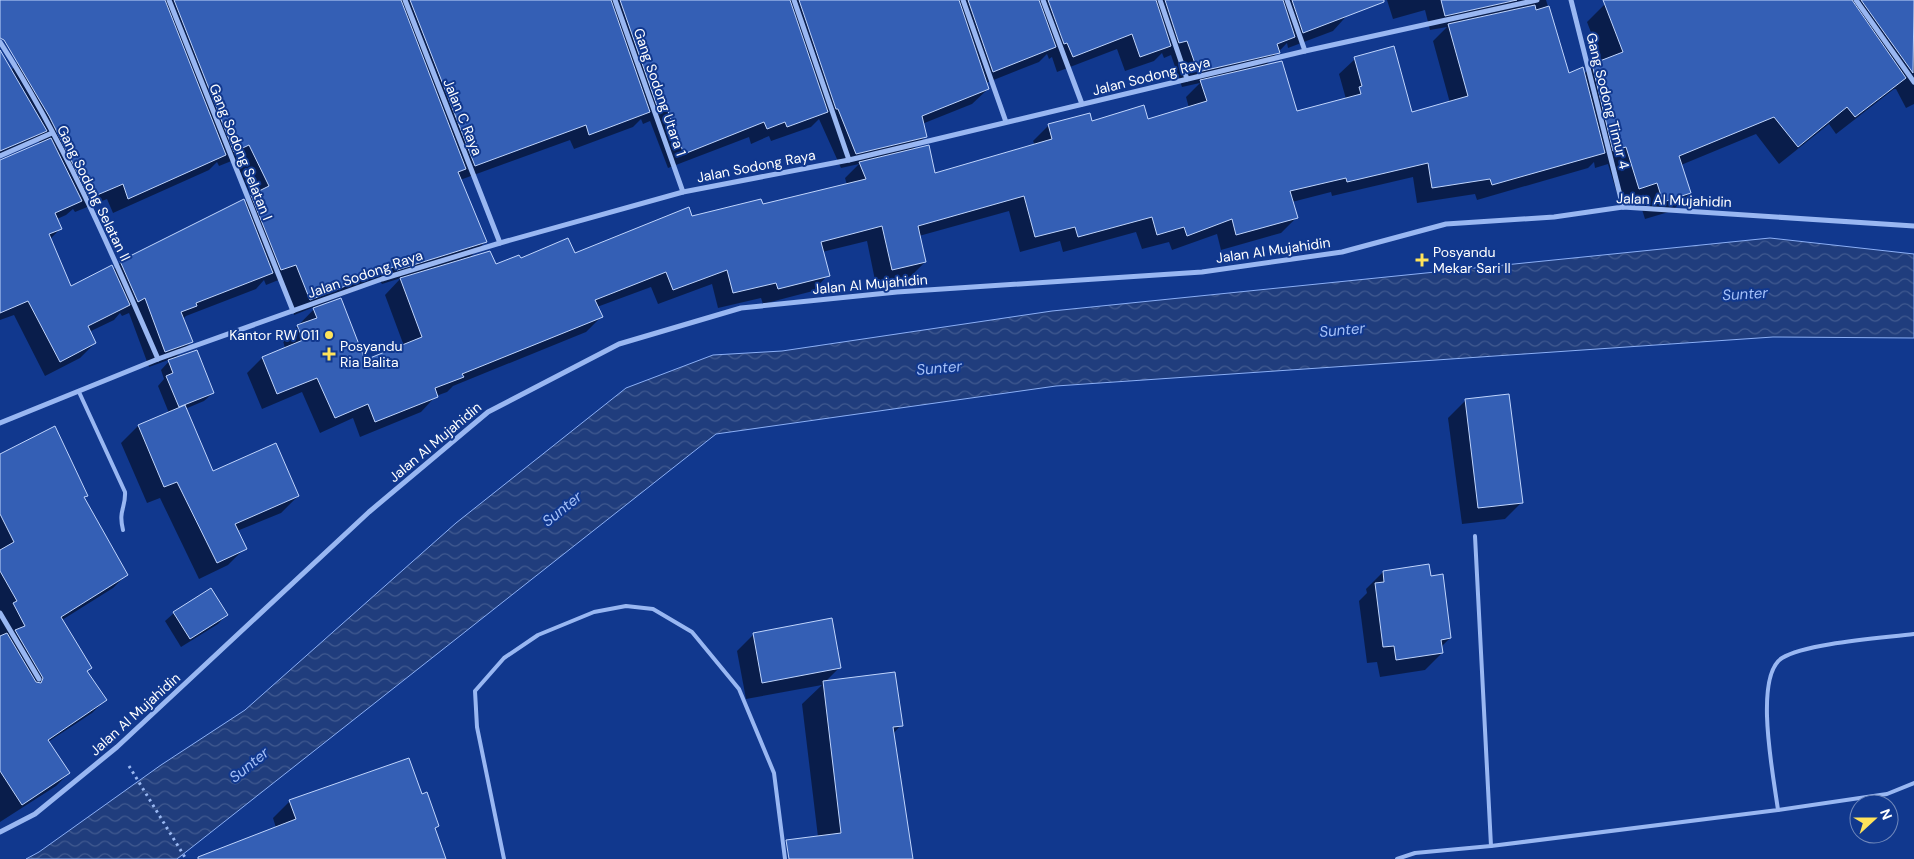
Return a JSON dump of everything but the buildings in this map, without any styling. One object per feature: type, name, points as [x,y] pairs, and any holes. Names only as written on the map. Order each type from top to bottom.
[{"type":"street","name":"Gang Sodong Selatan I","points":[[169,0],[293,311]]},
{"type":"street","name":"Jalan C Raya","points":[[404,0],[500,243]]},
{"type":"street","name":"Gang Sodong Utara 1","points":[[615,0],[683,192]]},
{"type":"street","points":[[794,0],[849,160]]},
{"type":"street","points":[[963,0],[1006,122]]},
{"type":"street","points":[[1042,0],[1082,104]]},
{"type":"street","points":[[1160,0],[1187,79]]},
{"type":"street","points":[[1287,0],[1305,51]]},
{"type":"street","name":"Jalan Sodong Raya","points":[[0,423],[158,359],[382,279],[500,243],[683,192],[849,160],[1305,51],[1537,0]]},
{"type":"street","name":"Gang Sodong Timur 4","points":[[1571,0],[1623,208]]},
{"type":"street","points":[[1856,0],[1914,82]]},
{"type":"street","name":"Gang Sodong Selatan II","points":[[0,42],[30,90],[108,245],[158,359]]},
{"type":"street","points":[[0,156],[52,133]]},
{"type":"street","name":"Jalan Al Mujahidin","points":[[0,832],[36,814],[117,747],[369,512],[488,412],[619,344],[741,308],[897,292],[1202,272],[1342,252],[1446,224],[1554,217],[1623,208],[1814,218],[1914,226]]},
{"type":"street","points":[[0,613],[39,679]]},
{"type":"lane","points":[[79,392],[125,492],[126,498],[120,514],[123,530]]},
{"type":"lane","points":[[1475,536],[1491,846]]},
{"type":"lane","points":[[504,859],[477,727],[475,691],[504,658],[538,635],[594,612],[626,606],[653,609],[692,632],[739,689],[774,773],[785,859]]},
{"type":"lane","points":[[1778,810],[1768,736],[1768,683],[1772,668],[1782,658],[1802,650],[1914,634]]},
{"type":"lane","points":[[1397,859],[1415,853],[1491,846],[1778,810],[1887,794],[1914,782]]},
{"type":"path","points":[[137,779],[186,859]]},
{"type":"water","name":"Sunter","points":[[1770,238],[1914,254],[1914,338],[1773,337],[1056,386],[716,434],[177,859],[26,859],[39,852],[161,765],[245,710],[456,523],[626,388],[713,355],[782,351],[1052,311]]},
{"type":"place","name":"Posyandu Mekar Sari II","points":[[1422,260]]},
{"type":"place","name":"Kantor RW 011","points":[[329,335]]},
{"type":"place","name":"Posyandu Ria Balita","points":[[329,354]]}]
